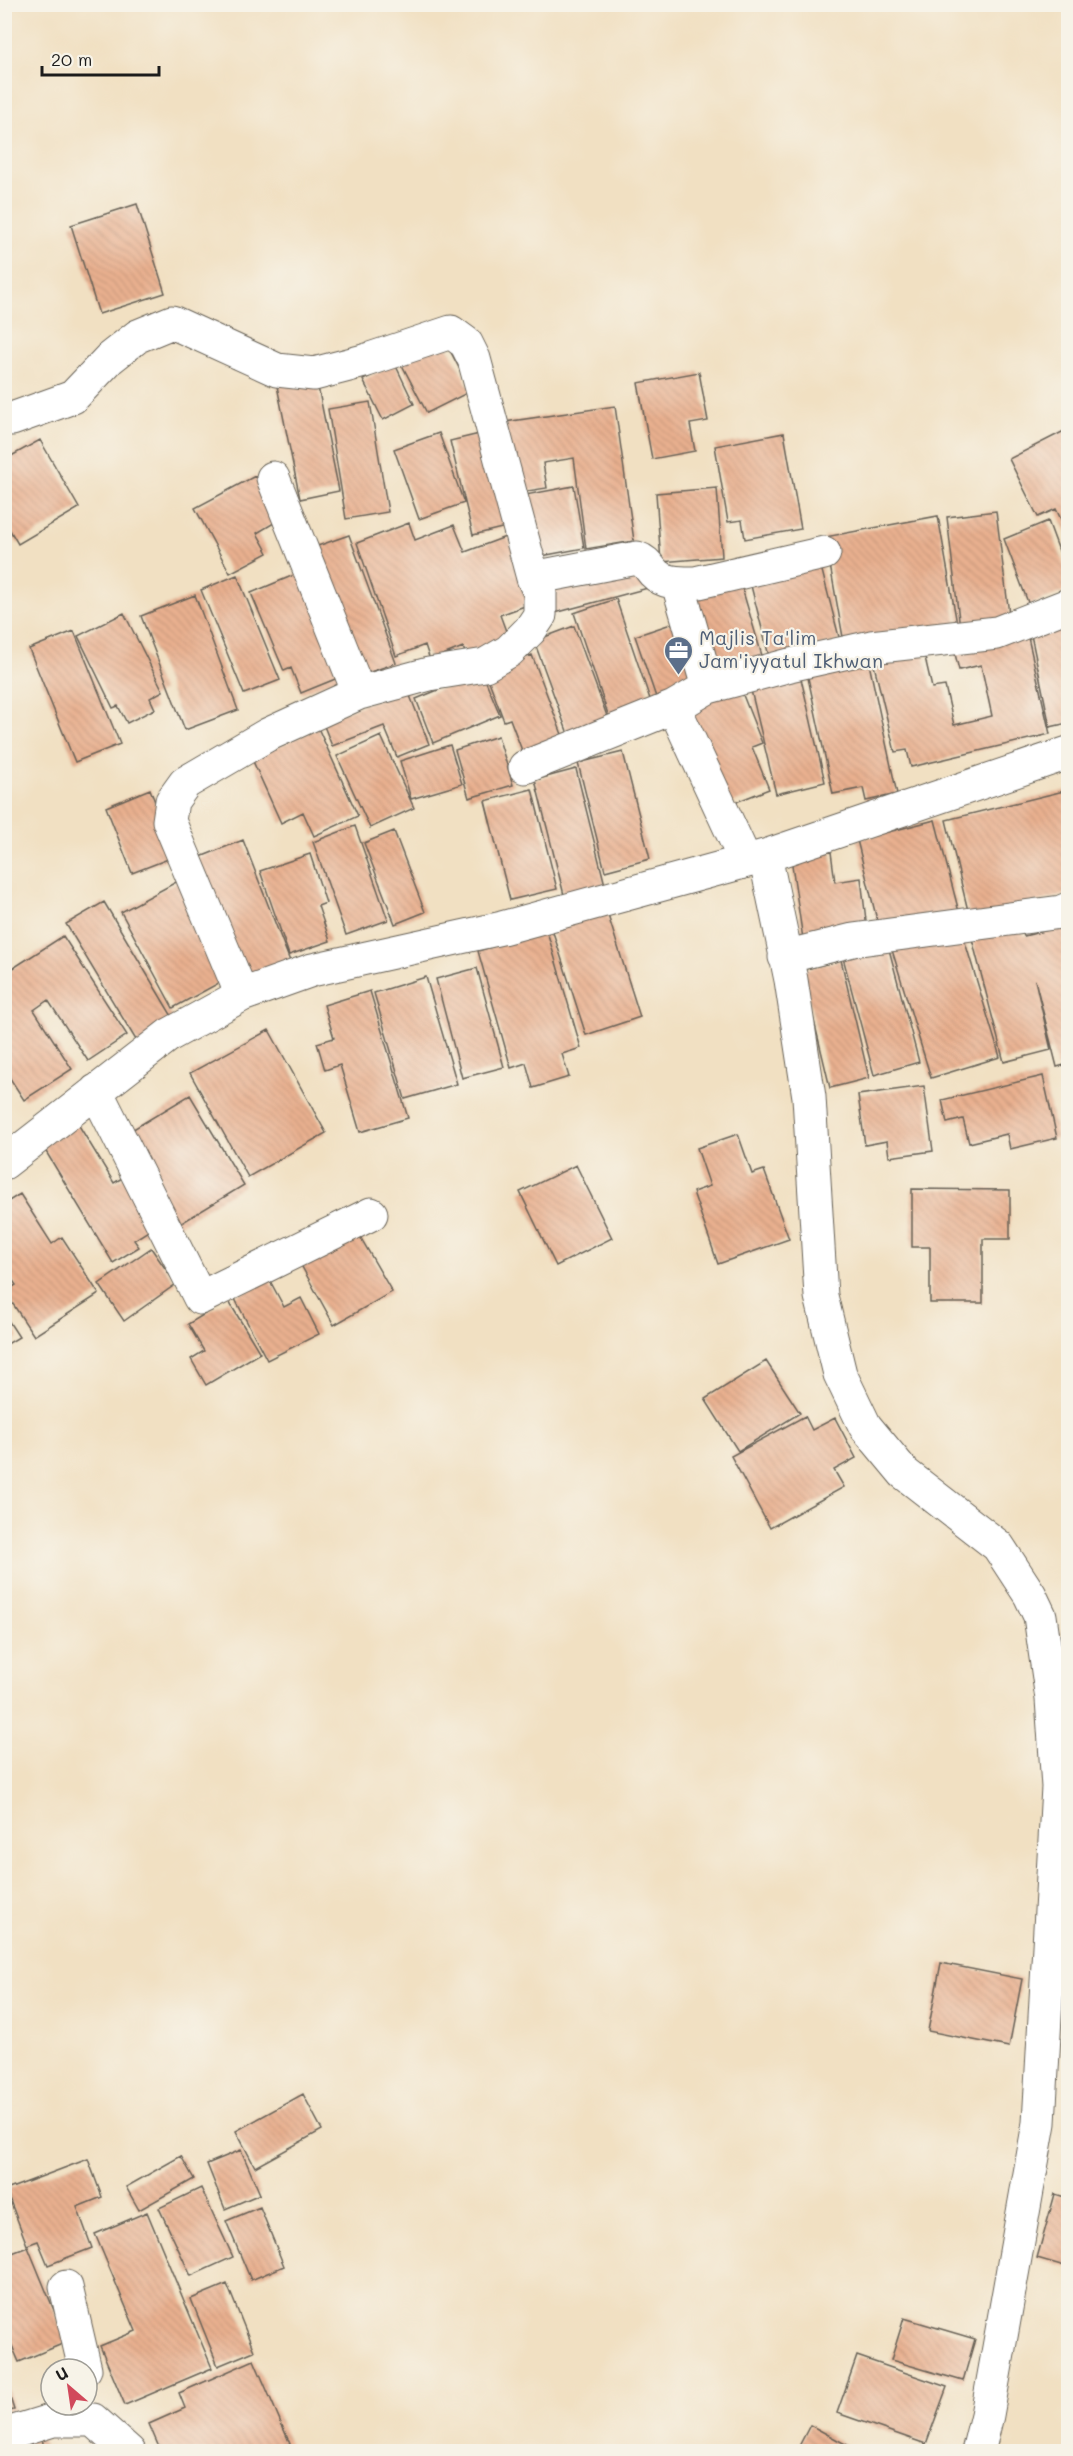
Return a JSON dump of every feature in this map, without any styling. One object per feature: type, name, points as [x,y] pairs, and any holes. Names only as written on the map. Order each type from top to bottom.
[{"type":"street","points":[[4,417],[12,419],[73,398],[110,358],[138,336],[172,322],[277,370],[314,374],[364,361],[451,332],[466,343],[474,359],[533,578],[540,594],[540,615],[530,630],[509,651],[485,665],[429,674],[359,693],[267,735],[185,783],[172,801],[169,821],[242,995]]},
{"type":"street","points":[[273,478],[359,693]]},
{"type":"street","points":[[533,578],[637,558],[644,560],[661,578],[678,584],[695,583],[824,554]]},
{"type":"street","points":[[678,584],[708,687]]},
{"type":"street","points":[[525,767],[674,707],[708,687],[871,647],[997,633],[1068,605]]},
{"type":"street","points":[[674,707],[755,858],[791,980],[809,1097],[821,1296],[840,1374],[865,1426],[904,1473],[998,1546],[1030,1595],[1040,1616],[1052,1699],[1058,1786],[1039,2123],[987,2415],[978,2451]]},
{"type":"street","points":[[4,1163],[169,1035],[242,995],[312,970],[502,928],[755,858],[1068,753]]},
{"type":"street","points":[[785,957],[853,940],[1061,912],[1068,909]]},
{"type":"street","points":[[96,1091],[200,1298],[371,1214]]},
{"type":"street","points":[[66,2287],[82,2357]]},
{"type":"street","points":[[4,2434],[53,2420],[93,2420],[129,2451]]},
{"type":"building","points":[[137,204],[165,293],[99,314],[71,225]]},
{"type":"building","points":[[445,341],[471,391],[427,413],[401,363]]},
{"type":"building","points":[[395,364],[414,404],[383,420],[363,380]]},
{"type":"building","points":[[699,372],[708,421],[690,424],[695,451],[652,459],[638,383]]},
{"type":"building","points":[[316,377],[339,491],[300,499],[277,386]]},
{"type":"building","points":[[370,402],[388,512],[346,519],[328,409]]},
{"type":"building","points":[[615,406],[634,541],[586,549],[574,458],[543,463],[547,488],[515,493],[505,422]]},
{"type":"building","points":[[1068,429],[1068,534],[1056,509],[1038,517],[1009,459]]},
{"type":"building","points":[[488,432],[510,526],[473,535],[450,441]]},
{"type":"building","points":[[439,433],[464,503],[419,519],[394,449]]},
{"type":"building","points":[[784,433],[801,529],[745,539],[742,520],[728,522],[715,446]]},
{"type":"building","points":[[40,440],[79,508],[18,544],[4,520],[4,460]]},
{"type":"building","points":[[255,476],[279,520],[257,533],[268,553],[230,573],[195,508]]},
{"type":"building","points":[[574,486],[584,548],[536,557],[525,495]]},
{"type":"building","points":[[717,488],[722,557],[661,562],[656,493]]},
{"type":"building","points":[[996,511],[1010,622],[960,628],[947,517]]},
{"type":"building","points":[[938,516],[957,624],[844,643],[825,537]]},
{"type":"building","points":[[1048,521],[1068,575],[1068,590],[1029,605],[1004,539]]},
{"type":"building","points":[[409,523],[415,540],[454,525],[465,552],[508,536],[533,603],[500,615],[510,642],[467,658],[463,647],[430,660],[425,645],[396,656],[357,543]]},
{"type":"building","points":[[349,535],[396,663],[356,677],[309,549]]},
{"type":"building","points":[[819,559],[840,641],[770,660],[749,578]]},
{"type":"building","points":[[641,562],[648,588],[551,614],[544,589]]},
{"type":"building","points":[[306,570],[350,673],[301,693],[291,668],[284,671],[251,593]]},
{"type":"building","points":[[237,575],[280,680],[244,694],[201,590]]},
{"type":"building","points":[[739,578],[763,659],[711,674],[687,594]]},
{"type":"building","points":[[195,595],[238,710],[185,730],[141,616]]},
{"type":"building","points":[[616,599],[653,708],[611,723],[574,613]]},
{"type":"building","points":[[124,613],[163,691],[150,698],[155,709],[127,723],[118,706],[113,708],[78,636]]},
{"type":"building","points":[[677,622],[699,689],[658,703],[635,636]]},
{"type":"building","points":[[1068,622],[1068,723],[1050,727],[1030,630]]},
{"type":"building","points":[[574,626],[611,727],[571,742],[534,641]]},
{"type":"building","points":[[74,631],[120,744],[75,762],[29,649]]},
{"type":"building","points":[[1027,633],[1050,734],[911,767],[907,750],[895,752],[874,665],[924,653],[932,688],[945,686],[954,725],[992,716],[981,665],[959,670],[954,650]]},
{"type":"building","points":[[532,655],[566,745],[526,761],[510,719],[504,721],[486,673]]},
{"type":"building","points":[[868,659],[897,794],[866,801],[863,788],[833,794],[807,673]]},
{"type":"building","points":[[799,670],[825,782],[776,794],[749,682]]},
{"type":"building","points":[[482,672],[500,715],[433,743],[416,699]]},
{"type":"building","points":[[739,685],[762,743],[752,747],[769,789],[726,806],[687,706]]},
{"type":"building","points":[[407,688],[429,744],[397,757],[384,726],[332,746],[322,721]]},
{"type":"building","points":[[318,728],[358,816],[314,836],[303,812],[281,823],[252,759]]},
{"type":"building","points":[[381,736],[414,808],[370,828],[337,756]]},
{"type":"building","points":[[498,736],[513,785],[469,798],[455,750]]},
{"type":"building","points":[[450,745],[462,784],[411,799],[400,761]]},
{"type":"building","points":[[623,752],[650,859],[605,871],[578,763]]},
{"type":"building","points":[[576,769],[605,885],[564,895],[535,780]]},
{"type":"building","points":[[150,789],[176,856],[132,873],[106,807]]},
{"type":"building","points":[[532,789],[557,889],[510,900],[485,801]]},
{"type":"building","points":[[1068,790],[1068,894],[970,919],[946,820]]},
{"type":"building","points":[[935,820],[959,912],[880,932],[857,840]]},
{"type":"building","points":[[355,826],[388,920],[346,935],[313,842]]},
{"type":"building","points":[[394,831],[425,912],[395,924],[364,843]]},
{"type":"building","points":[[243,840],[293,969],[243,988],[193,860]]},
{"type":"building","points":[[831,852],[835,882],[861,878],[867,929],[803,939],[791,858]]},
{"type":"building","points":[[310,854],[326,903],[318,906],[330,941],[289,955],[260,871]]},
{"type":"building","points":[[178,881],[230,977],[173,1008],[121,912]]},
{"type":"building","points":[[104,902],[176,1023],[139,1045],[66,924]]},
{"type":"building","points":[[607,912],[640,1017],[586,1035],[552,929]]},
{"type":"building","points":[[1018,923],[1024,936],[1068,925],[1068,1064],[1057,1067],[1035,980],[1051,1050],[1004,1062],[971,935]]},
{"type":"building","points":[[961,929],[1000,1057],[931,1078],[892,950]]},
{"type":"building","points":[[547,931],[581,1048],[562,1054],[569,1077],[533,1088],[526,1063],[511,1068],[478,951]]},
{"type":"building","points":[[63,936],[127,1035],[88,1061],[48,1000],[34,1010],[72,1069],[24,1100],[4,1069],[4,974]]},
{"type":"building","points":[[886,938],[919,1062],[874,1075],[841,950]]},
{"type":"building","points":[[841,960],[869,1078],[830,1088],[802,970]]},
{"type":"building","points":[[477,968],[504,1067],[462,1078],[436,979]]},
{"type":"building","points":[[426,977],[457,1084],[405,1099],[374,993]]},
{"type":"building","points":[[370,991],[408,1118],[360,1132],[340,1065],[325,1070],[317,1043],[334,1038],[324,1005]]},
{"type":"building","points":[[269,1030],[326,1133],[248,1177],[190,1073]]},
{"type":"building","points":[[1043,1076],[1057,1138],[1010,1149],[1007,1134],[969,1143],[963,1119],[947,1123],[942,1100]]},
{"type":"building","points":[[924,1086],[933,1151],[889,1157],[887,1141],[865,1145],[858,1095]]},
{"type":"building","points":[[190,1095],[244,1185],[175,1227],[120,1137]]},
{"type":"building","points":[[78,1124],[114,1183],[132,1172],[150,1230],[134,1240],[139,1247],[113,1263],[42,1145]]},
{"type":"building","points":[[738,1134],[752,1174],[764,1170],[789,1239],[718,1264],[693,1192],[710,1186],[697,1148]]},
{"type":"building","points":[[576,1165],[612,1238],[556,1266],[520,1192]]},
{"type":"building","points":[[912,1189],[1010,1190],[1010,1239],[983,1239],[983,1303],[930,1303],[930,1247],[912,1247]]},
{"type":"building","points":[[20,1194],[52,1244],[62,1237],[99,1294],[34,1336],[5,1292],[16,1285],[4,1268],[4,1204]]},
{"type":"building","points":[[358,1233],[392,1292],[334,1325],[301,1265]]},
{"type":"building","points":[[151,1248],[176,1284],[124,1321],[99,1284]]},
{"type":"building","points":[[269,1279],[284,1307],[301,1298],[319,1334],[267,1360],[234,1297]]},
{"type":"building","points":[[228,1300],[260,1353],[206,1385],[191,1359],[204,1351],[188,1324]]},
{"type":"building","points":[[4,1314],[19,1337],[4,1346]]},
{"type":"building","points":[[766,1361],[800,1413],[738,1451],[705,1399]]},
{"type":"building","points":[[805,1416],[812,1430],[835,1418],[856,1458],[834,1470],[844,1487],[770,1528],[731,1456]]},
{"type":"building","points":[[941,1963],[1022,1979],[1009,2047],[928,2031]]},
{"type":"building","points":[[303,2094],[322,2130],[255,2167],[236,2131]]},
{"type":"building","points":[[241,2150],[260,2194],[225,2209],[207,2164]]},
{"type":"building","points":[[181,2156],[194,2179],[139,2210],[126,2187]]},
{"type":"building","points":[[88,2159],[102,2197],[77,2207],[92,2248],[48,2265],[38,2241],[27,2245],[6,2190]]},
{"type":"building","points":[[201,2188],[233,2257],[191,2276],[159,2208]]},
{"type":"building","points":[[1055,2194],[1068,2198],[1068,2267],[1037,2258]]},
{"type":"building","points":[[260,2207],[284,2266],[251,2280],[226,2221]]},
{"type":"building","points":[[147,2212],[212,2368],[125,2405],[100,2346],[136,2331],[95,2234]]},
{"type":"building","points":[[28,2247],[67,2342],[19,2362],[4,2327],[4,2256]]},
{"type":"building","points":[[227,2284],[254,2351],[218,2366],[191,2299]]},
{"type":"building","points":[[904,2318],[975,2339],[963,2381],[891,2360]]},
{"type":"building","points":[[857,2356],[947,2387],[926,2444],[837,2413]]},
{"type":"building","points":[[254,2360],[290,2444],[273,2452],[161,2452],[149,2424],[185,2408],[179,2393]]},
{"type":"building","points":[[4,2378],[14,2410],[4,2412]]},
{"type":"building","points":[[810,2425],[860,2452],[796,2452]]},
{"type":"building","points":[[41,2437],[46,2452],[20,2452],[18,2445]]},
{"type":"place","name":"Majlis Ta'lim Jam'iyyatul Ikhwan","points":[[678,676]]}]
